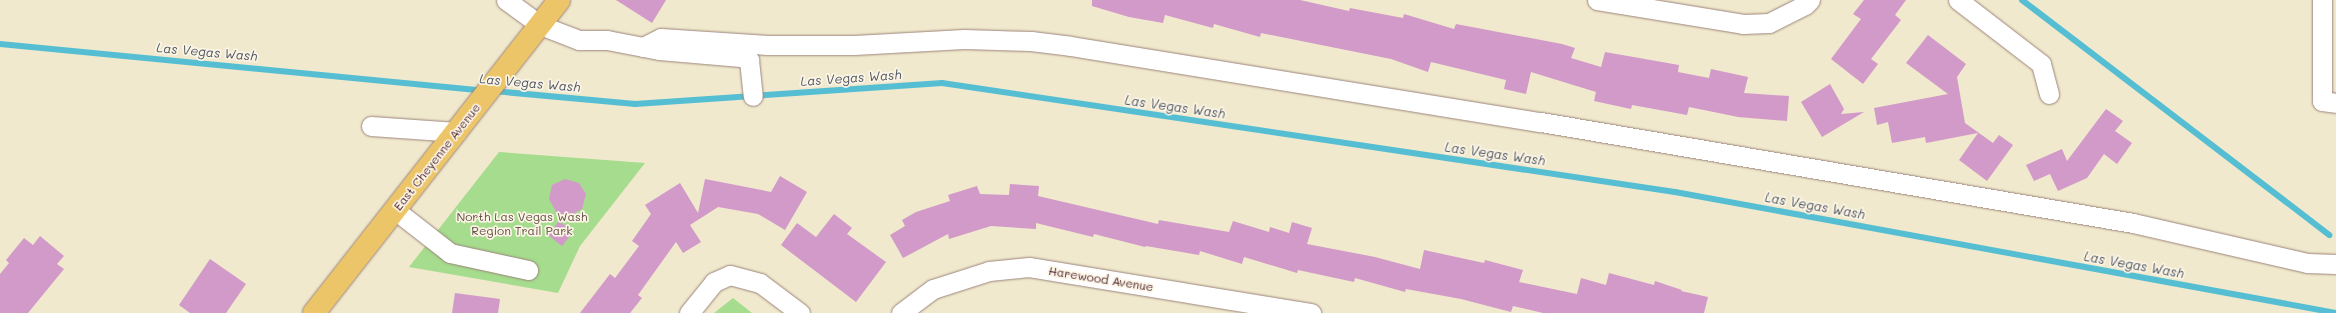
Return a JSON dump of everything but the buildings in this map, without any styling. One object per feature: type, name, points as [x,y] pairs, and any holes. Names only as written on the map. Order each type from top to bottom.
[{"type":"main road","name":"East Cheyenne Avenue","points":[[314,313],[559,0]]},
{"type":"street","points":[[506,0],[540,25],[580,40],[607,40],[642,47],[741,57],[749,60],[753,96]]},
{"type":"street","points":[[1597,0],[1638,3],[1743,24],[1769,23],[1805,5],[1810,0]]},
{"type":"street","points":[[1958,0],[2041,64],[2049,94]]},
{"type":"street","points":[[2322,0],[2322,101],[2336,104]]},
{"type":"street","points":[[642,47],[661,38],[768,45],[854,45],[964,39],[1031,41],[1534,121],[2133,223],[2307,263],[2336,264]]},
{"type":"street","points":[[371,126],[460,128]]},
{"type":"street","points":[[395,210],[450,252],[528,270]]},
{"type":"street","name":"Harewood Avenue","points":[[900,313],[933,289],[989,271],[1030,267],[1311,313]]},
{"type":"street","points":[[689,313],[714,282],[730,275],[760,283],[800,313]]},
{"type":"green space","name":"North Las Vegas Wash Region Trail Park","points":[[499,152],[645,163],[580,246],[558,293],[409,267]]},
{"type":"green space","points":[[733,298],[752,313],[714,313]]},
{"type":"waterway","name":"Las Vegas Wash","points":[[2022,0],[2329,235]]},
{"type":"waterway","name":"Las Vegas Wash","points":[[0,44],[482,90]]},
{"type":"waterway","name":"Las Vegas Wash","points":[[493,91],[635,104],[942,83],[1675,192],[2336,313]]}]
